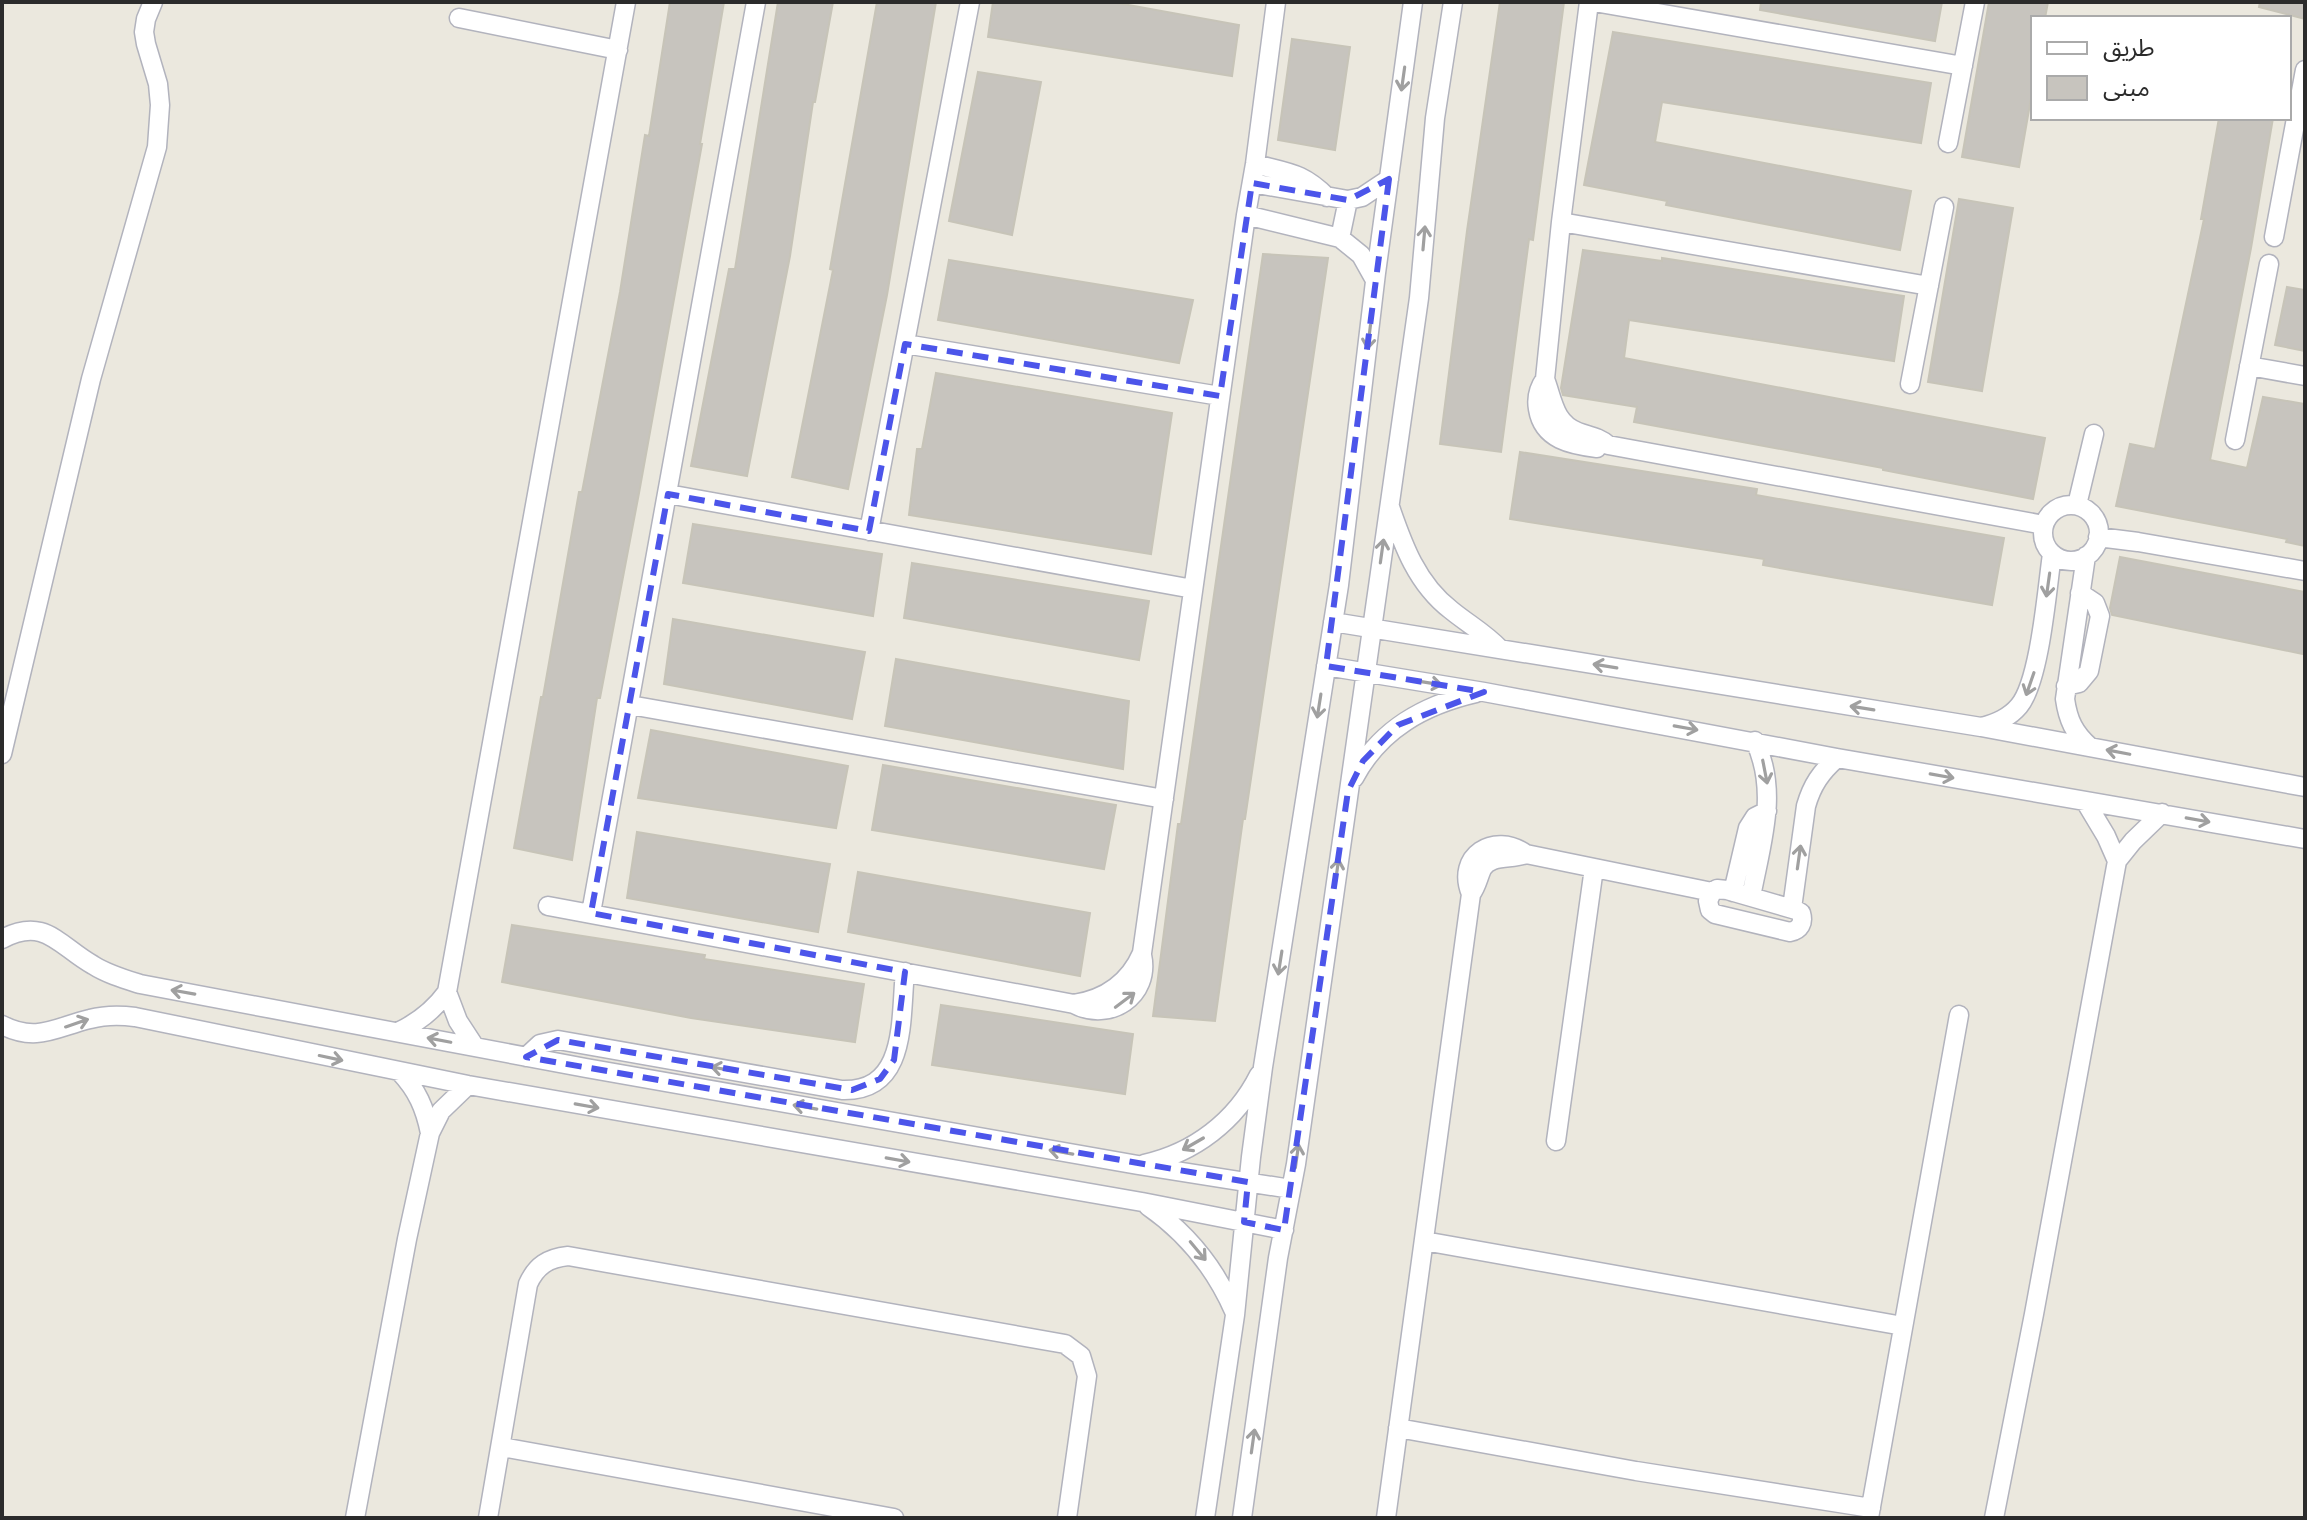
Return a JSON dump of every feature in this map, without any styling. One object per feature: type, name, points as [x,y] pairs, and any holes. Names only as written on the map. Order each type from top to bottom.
[{"type":"street","points":[[2,754],[91,379],[157,147],[159,95],[144,32],[153,2]]},
{"type":"street","points":[[398,1032],[421,1020],[447,992],[626,2]]},
{"type":"street","points":[[591,913],[756,2]]},
{"type":"street","points":[[869,531],[970,2]]},
{"type":"street","points":[[548,906],[1074,1004],[1099,998],[1130,975],[1142,953],[1276,2]]},
{"type":"street","points":[[1205,1518],[1235,1315],[1263,1067],[1333,622],[1413,2]]},
{"type":"street","points":[[1242,1518],[1419,298],[1435,118],[1453,2]]},
{"type":"street","points":[[1963,66],[1592,2],[1561,222],[1545,379],[1553,407],[1563,421],[1576,432],[1599,438],[1608,445],[2044,525]]},
{"type":"street","points":[[1948,143],[1975,2]]},
{"type":"street","points":[[459,18],[618,50]]},
{"type":"street","points":[[2274,237],[2297,158],[2305,70]]},
{"type":"street","points":[[1255,164],[1301,176],[1313,183],[1327,198]]},
{"type":"street","points":[[1252,183],[1348,200],[1362,197],[1389,179]]},
{"type":"street","points":[[1340,238],[1348,200]]},
{"type":"street","points":[[1910,384],[1944,207]]},
{"type":"street","points":[[1246,215],[1340,238],[1361,255],[1376,282]]},
{"type":"street","points":[[1561,222],[1929,286]]},
{"type":"street","points":[[2235,440],[2269,264]]},
{"type":"street","points":[[905,344],[1220,396]]},
{"type":"street","points":[[2249,366],[2305,376]]},
{"type":"street","points":[[2077,505],[2094,434]]},
{"type":"street","points":[[668,494],[1193,589]]},
{"type":"street","points":[[1389,504],[1409,557],[1426,584],[1452,611],[1477,627],[1500,649]]},
{"type":"street","points":[[2077,505],[2094,517],[2098,537],[2094,548],[2086,556],[2075,560],[2063,559],[2052,554],[2046,545],[2044,525],[2057,508],[2077,505]]},
{"type":"street","points":[[2098,537],[2305,571]]},
{"type":"street","points":[[1981,727],[2009,716],[2028,693],[2052,554]]},
{"type":"street","points":[[2086,556],[2066,686],[2067,713],[2072,726],[2079,738],[2090,747]]},
{"type":"street","points":[[1333,622],[1981,727],[2305,787]]},
{"type":"street","points":[[1326,666],[2305,839]]},
{"type":"street","points":[[1348,791],[1363,761],[1398,725],[1439,704],[1484,692]]},
{"type":"street","points":[[630,705],[1164,799]]},
{"type":"street","points":[[1742,894],[1767,811],[1767,780],[1755,741]]},
{"type":"street","points":[[1792,908],[1810,792],[1817,778],[1837,758]]},
{"type":"street","points":[[2085,801],[2100,824],[2117,861]]},
{"type":"street","points":[[1994,1518],[2117,861],[2162,813]]},
{"type":"street","points":[[1386,1518],[1471,894],[1486,864],[1526,854],[1712,892],[1722,889],[1792,908],[1801,913],[1800,928],[1790,932],[1715,914],[1710,910],[1708,901],[1712,892]]},
{"type":"street","points":[[1556,1141],[1594,868]]},
{"type":"street","points":[[2,939],[27,930],[41,931],[54,936],[94,966],[140,984],[526,1057],[1291,1189]]},
{"type":"street","points":[[526,1057],[540,1044],[558,1040],[842,1090],[862,1089],[880,1079],[894,1060],[905,972]]},
{"type":"street","points":[[447,992],[458,1021],[475,1047]]},
{"type":"street","points":[[1398,1428],[1870,1513],[1959,1015]]},
{"type":"street","points":[[2,1025],[14,1031],[40,1033],[92,1018],[135,1017],[468,1085],[1142,1202],[1284,1230]]},
{"type":"street","points":[[1138,1165],[1176,1154],[1210,1134],[1241,1104],[1263,1067]]},
{"type":"street","points":[[400,1072],[417,1093],[430,1133]]},
{"type":"street","points":[[355,1518],[430,1133],[441,1111],[468,1085]]},
{"type":"street","points":[[1142,1202],[1163,1216],[1198,1250],[1225,1292],[1235,1315]]},
{"type":"street","points":[[1424,1241],[1903,1326]]},
{"type":"street","points":[[488,1518],[528,1284],[539,1267],[548,1261],[568,1256],[1065,1344],[1081,1356],[1087,1376],[1067,1518]]},
{"type":"street","points":[[502,1447],[894,1518]]},
{"type":"highlighted area","points":[[1389,179],[1326,666],[1484,692],[1398,725],[1363,761],[1348,791],[1284,1230],[1244,1222],[1248,1182],[526,1057],[558,1040],[852,1090],[880,1079],[894,1060],[905,972],[591,913],[668,494],[869,531],[905,344],[1220,396],[1252,183],[1348,200]]},
{"type":"building","points":[[670,2],[724,2],[702,144],[639,493],[600,698],[597,698],[572,860],[514,848],[579,492],[582,492],[620,292],[645,135],[649,136]]},
{"type":"building","points":[[778,2],[833,2],[813,102],[790,256],[747,476],[691,466],[729,269],[735,269]]},
{"type":"building","points":[[877,2],[936,2],[887,295],[848,489],[792,477],[833,270],[830,269]]},
{"type":"building","points":[[993,2],[1112,2],[1239,25],[1232,76],[988,37]]},
{"type":"building","points":[[1500,2],[1564,2],[1501,452],[1440,444]]},
{"type":"building","points":[[1761,2],[1942,2],[1935,41],[1760,10]]},
{"type":"building","points":[[1989,2],[2048,2],[2045,16],[2031,16],[2031,98],[2019,167],[1962,157]]},
{"type":"building","points":[[2260,2],[2305,2],[2305,19],[2259,7]]},
{"type":"building","points":[[1613,32],[1931,83],[1921,143],[1662,102],[1655,142],[1911,191],[1900,250],[1666,205],[1667,201],[1584,185]]},
{"type":"building","points":[[1292,39],[1350,47],[1335,150],[1278,140]]},
{"type":"building","points":[[978,72],[1041,82],[1012,235],[949,221]]},
{"type":"building","points":[[2219,120],[2273,120],[2210,460],[2247,468],[2263,397],[2305,404],[2305,546],[2286,542],[2287,539],[2116,506],[2130,444],[2155,449],[2204,219],[2201,219]]},
{"type":"building","points":[[1959,199],[2013,208],[1982,391],[1928,382]]},
{"type":"building","points":[[1583,250],[1662,261],[1662,258],[1904,296],[1894,361],[1629,320],[1624,358],[2045,438],[2033,499],[1634,422],[1637,407],[1563,395],[1561,388]]},
{"type":"building","points":[[1263,254],[1328,258],[1215,1021],[1153,1016],[1178,824],[1181,824]]},
{"type":"building","points":[[949,260],[1193,300],[1179,363],[938,320]]},
{"type":"building","points":[[2287,287],[2305,290],[2305,351],[2275,345]]},
{"type":"building","points":[[936,373],[1172,413],[1151,554],[909,515],[917,449],[922,449]]},
{"type":"building","points":[[1520,452],[1757,489],[1756,495],[2004,538],[1992,605],[1763,565],[1764,559],[1510,519]]},
{"type":"building","points":[[693,524],[882,554],[873,616],[683,583]]},
{"type":"building","points":[[2120,557],[2305,592],[2303,654],[2112,615],[2110,608]]},
{"type":"building","points":[[912,563],[1149,601],[1139,660],[904,618]]},
{"type":"building","points":[[673,619],[865,652],[852,719],[664,684]]},
{"type":"building","points":[[896,659],[1129,701],[1123,769],[885,726]]},
{"type":"building","points":[[651,730],[848,766],[836,828],[638,798]]},
{"type":"building","points":[[883,765],[1116,805],[1104,869],[872,830]]},
{"type":"building","points":[[637,832],[830,864],[818,932],[627,898]]},
{"type":"building","points":[[858,872],[1090,913],[1080,976],[848,932]]},
{"type":"building","points":[[512,925],[864,984],[855,1042],[691,1018],[502,982]]},
{"type":"building","points":[[941,1005],[1133,1034],[1125,1094],[932,1065]]}]
